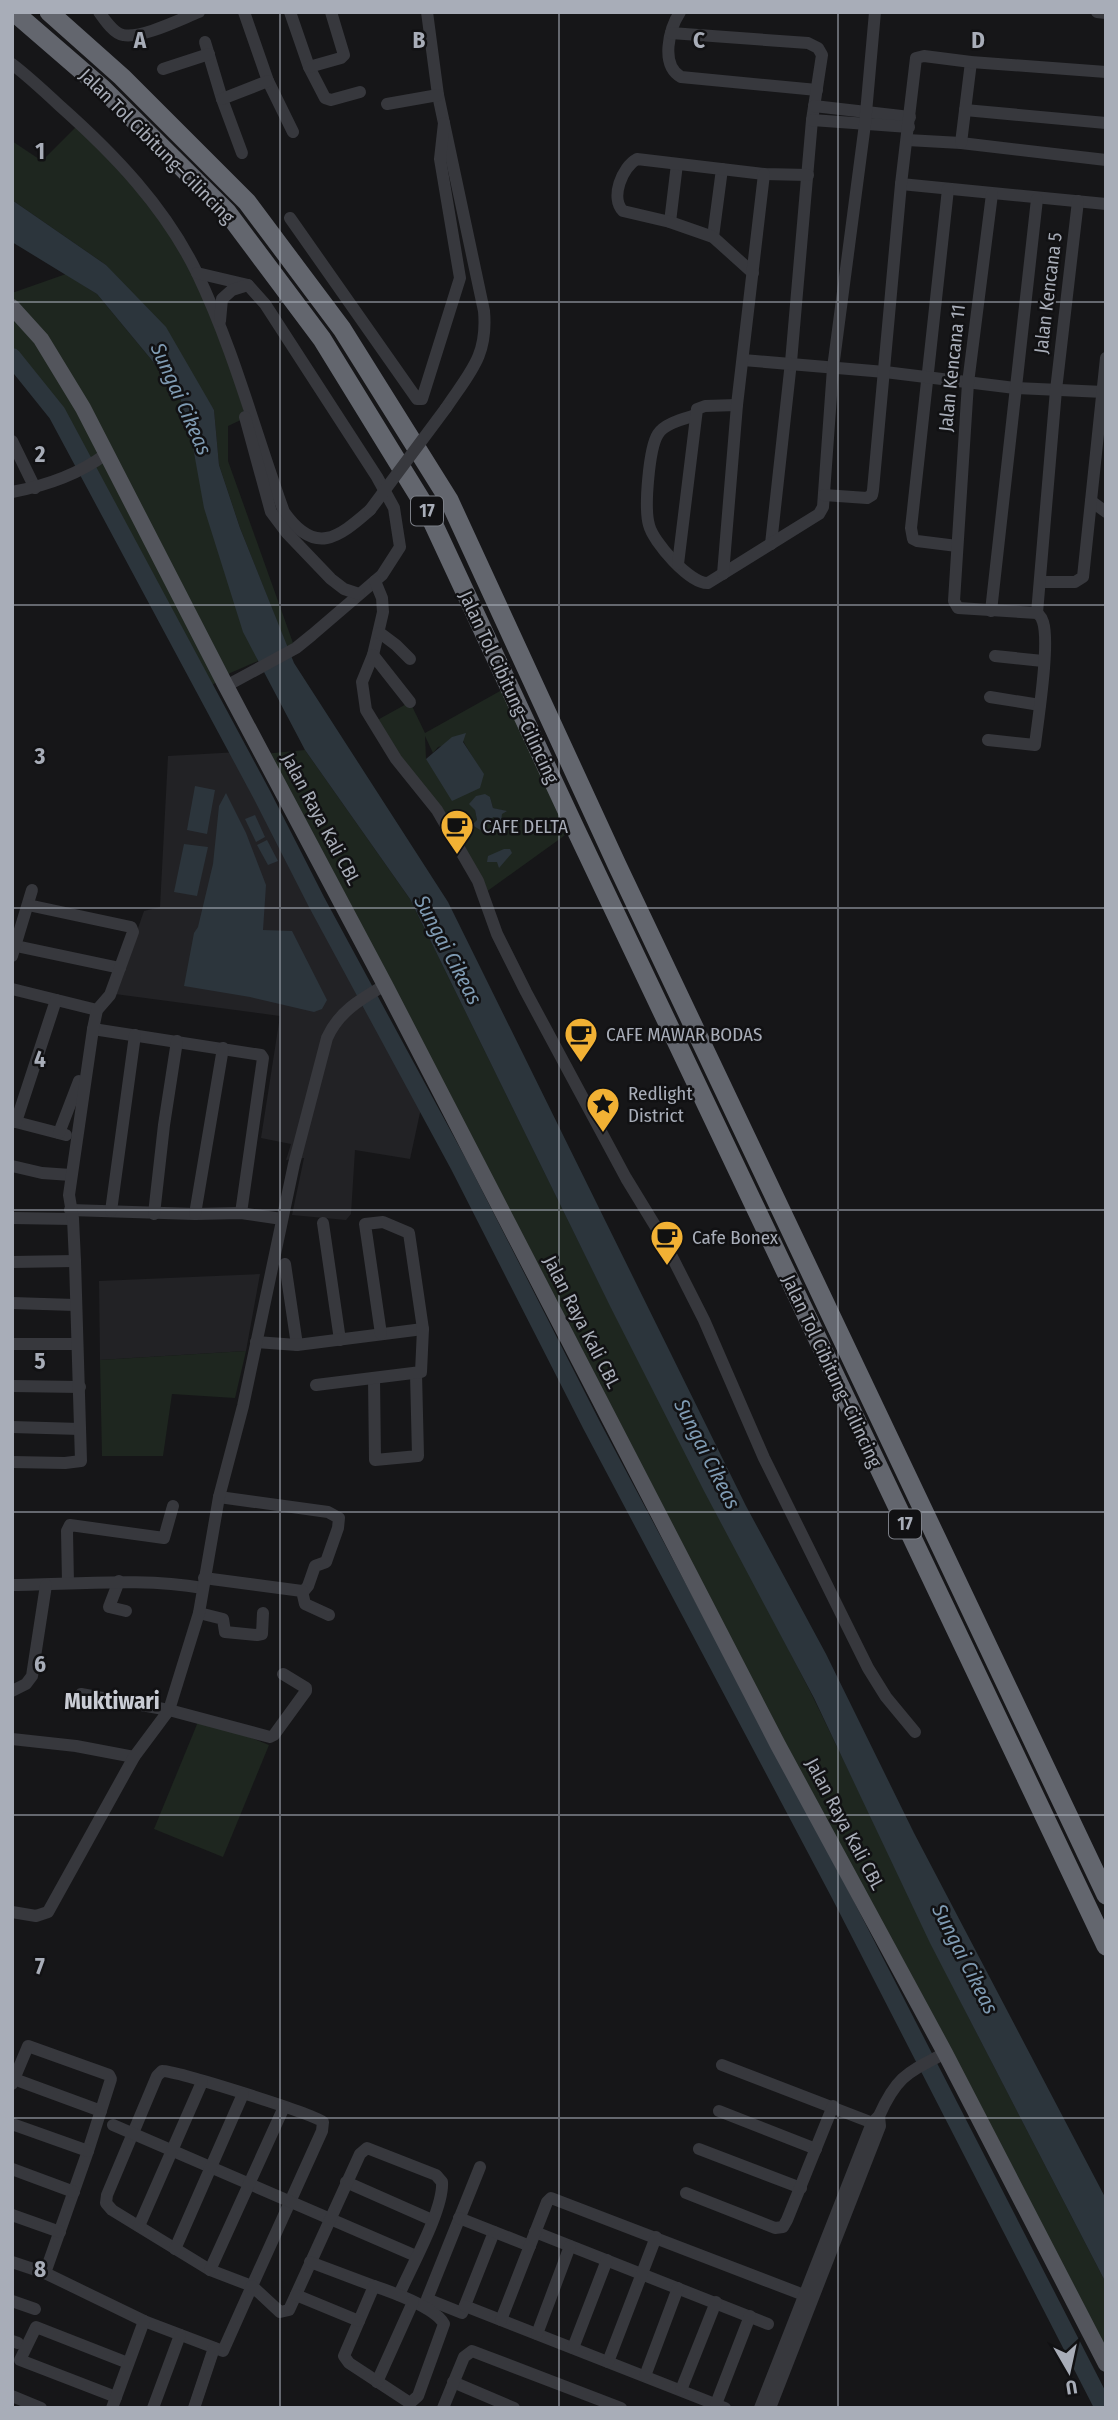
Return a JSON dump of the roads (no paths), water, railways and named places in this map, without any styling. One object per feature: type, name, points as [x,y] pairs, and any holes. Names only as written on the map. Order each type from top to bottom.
[{"type":"highway","name":"Jalan Tol Cibitung–Cilincing","points":[[14,12],[103,89],[227,212],[321,339],[426,508],[1106,1946]]},
{"type":"highway","name":"Jalan Tol Cibitung–Cilincing","points":[[49,12],[122,77],[247,202],[349,340],[449,500],[617,865],[1106,1895]]},
{"type":"main road","name":"Jalan Raya Kali CBL","points":[[12,307],[41,339],[83,408],[99,459],[226,686],[385,985],[778,1745],[945,2053],[1106,2364]]},
{"type":"street","points":[[99,12],[122,35],[137,34],[198,12]]},
{"type":"street","points":[[244,12],[268,81],[293,132]]},
{"type":"street","points":[[290,12],[309,67],[327,100],[360,93]]},
{"type":"street","points":[[309,67],[344,55],[331,12]]},
{"type":"street","points":[[12,64],[100,141],[174,231],[197,273],[221,327],[284,512],[292,524],[305,534],[329,539],[344,533],[370,510],[446,408],[480,358],[486,327],[438,95],[427,12]]},
{"type":"street","points":[[680,12],[669,44],[671,63],[675,73],[681,77],[817,90]]},
{"type":"street","points":[[696,415],[660,431],[652,455],[648,503],[649,526],[663,549],[701,584],[713,582],[819,514],[822,507],[833,368],[865,118],[875,12]]},
{"type":"street","points":[[1097,12],[1106,13]]},
{"type":"street","points":[[671,33],[808,43],[818,48],[822,55],[813,113],[791,362],[771,544]]},
{"type":"street","points":[[163,69],[207,48],[242,153]]},
{"type":"street","points":[[824,495],[867,498],[872,495],[901,184],[915,61],[918,56],[1106,72]]},
{"type":"street","points":[[961,144],[971,62]]},
{"type":"street","points":[[222,99],[268,81]]},
{"type":"street","points":[[387,104],[438,95]]},
{"type":"street","points":[[965,110],[1106,123]]},
{"type":"street","points":[[813,113],[865,118],[961,144],[1106,160]]},
{"type":"street","points":[[290,218],[417,399],[422,400],[460,278],[440,159],[444,123]]},
{"type":"street","points":[[753,273],[713,237],[670,222],[623,211],[617,200],[618,188],[628,165],[636,159],[764,174],[808,176]]},
{"type":"street","points":[[670,222],[677,164]]},
{"type":"street","points":[[713,237],[722,169]]},
{"type":"street","points":[[723,574],[737,405],[764,174]]},
{"type":"street","points":[[901,184],[1106,204]]},
{"type":"street","points":[[948,189],[911,533],[917,541],[957,546]]},
{"type":"street","name":"Jalan Kencana 11","points":[[991,611],[958,608],[953,594],[968,383],[992,194]]},
{"type":"street","points":[[1037,199],[991,611],[1037,613]]},
{"type":"street","name":"Jalan Kencana 5","points":[[988,740],[1035,745],[1044,626],[1037,613],[1056,390],[1078,201]]},
{"type":"street","points":[[197,273],[248,285],[265,304],[377,477],[394,508],[400,547],[382,575],[312,635],[226,686]]},
{"type":"street","points":[[221,327],[222,299],[233,290],[248,285]]},
{"type":"street","points":[[1040,582],[1075,582],[1083,577],[1091,502],[1101,455],[1106,358]]},
{"type":"street","points":[[743,360],[791,362],[1015,388],[1105,394]]},
{"type":"street","points":[[234,361],[249,438],[271,512],[331,579],[344,589],[359,594]]},
{"type":"street","points":[[678,564],[696,415],[700,407],[737,405]]},
{"type":"street","points":[[12,441],[35,488]]},
{"type":"street","points":[[12,492],[35,488],[99,459]]},
{"type":"street","points":[[1091,502],[1106,512]]},
{"type":"street","points":[[375,581],[383,604],[380,633],[362,682],[363,702],[370,720],[396,759],[437,810],[468,862],[526,992],[613,1154],[662,1237],[704,1320],[764,1458],[868,1668],[886,1697],[915,1732]]},
{"type":"street","points":[[380,633],[410,659]]},
{"type":"street","points":[[373,655],[410,702]]},
{"type":"street","points":[[995,656],[1043,661]]},
{"type":"street","points":[[990,697],[1040,705]]},
{"type":"street","points":[[32,890],[14,951],[120,968]]},
{"type":"street","points":[[12,1462],[80,1461],[80,1387],[71,1175],[86,1062],[97,1010],[110,995],[133,932],[131,928],[28,905]]},
{"type":"street","points":[[12,1912],[36,1916],[48,1912],[134,1757],[169,1710],[199,1614],[219,1497],[243,1406],[282,1219],[327,1038],[341,1014],[355,1002],[385,985]]},
{"type":"street","points":[[13,993],[97,1010]]},
{"type":"street","points":[[57,1000],[14,1121],[76,1137]]},
{"type":"street","points":[[93,1029],[261,1055],[263,1058],[241,1213]]},
{"type":"street","points":[[111,1211],[135,1035]]},
{"type":"street","points":[[154,1213],[177,1041]]},
{"type":"street","points":[[195,1214],[223,1048]]},
{"type":"street","points":[[59,1133],[86,1062]]},
{"type":"street","points":[[12,1166],[42,1173]]},
{"type":"street","points":[[12,1175],[71,1175]]},
{"type":"street","points":[[12,1218],[111,1211],[241,1213],[282,1219]]},
{"type":"street","points":[[316,1385],[421,1372],[423,1329],[409,1233],[383,1222],[365,1224],[381,1334]]},
{"type":"street","points":[[323,1223],[341,1340]]},
{"type":"street","points":[[12,1262],[75,1261]]},
{"type":"street","points":[[285,1264],[297,1345]]},
{"type":"street","points":[[12,1303],[75,1305]]},
{"type":"street","points":[[256,1342],[297,1345],[423,1329]]},
{"type":"street","points":[[12,1344],[77,1343]]},
{"type":"street","points":[[374,1378],[375,1460],[418,1456],[416,1373]]},
{"type":"street","points":[[12,1386],[80,1387]]},
{"type":"street","points":[[12,1427],[80,1429]]},
{"type":"street","points":[[219,1497],[328,1513],[339,1518],[326,1562],[315,1566],[303,1592],[305,1604],[330,1615]]},
{"type":"street","points":[[68,1583],[67,1531],[70,1525],[162,1539],[165,1537],[173,1506]]},
{"type":"street","points":[[119,1581],[110,1608],[126,1611]]},
{"type":"street","points":[[12,1584],[169,1582],[303,1592]]},
{"type":"street","points":[[12,1691],[26,1684],[32,1676],[46,1585]]},
{"type":"street","points":[[199,1614],[223,1619],[225,1632],[257,1635],[261,1634],[263,1614]]},
{"type":"street","points":[[81,1694],[169,1710],[270,1737],[306,1691],[306,1688],[283,1674]]},
{"type":"street","points":[[12,1739],[76,1746],[134,1757]]},
{"type":"street","points":[[45,2273],[89,2151],[110,2086],[110,2076],[28,2046],[13,2081],[101,2111]]},
{"type":"street","points":[[760,2408],[808,2296],[877,2121],[898,2081],[912,2070],[945,2053]]},
{"type":"street","points":[[722,2065],[877,2121]]},
{"type":"street","points":[[12,2262],[45,2273],[144,2321],[223,2351],[252,2286],[290,2202],[323,2122],[316,2117],[162,2071],[157,2076],[106,2200],[112,2210],[210,2270],[252,2286],[284,2313],[289,2311],[360,2154],[368,2148],[436,2175],[443,2186],[432,2220],[399,2295]]},
{"type":"street","points":[[139,2227],[202,2082]]},
{"type":"street","points":[[175,2249],[243,2094]]},
{"type":"street","points":[[686,2193],[779,2228],[788,2220],[833,2106]]},
{"type":"street","points":[[210,2270],[284,2107]]},
{"type":"street","points":[[719,2111],[816,2149]]},
{"type":"street","points":[[12,2124],[89,2151]]},
{"type":"street","points":[[113,2125],[416,2256]]},
{"type":"street","points":[[699,2149],[801,2188]]},
{"type":"street","points":[[480,2167],[427,2299],[462,2313],[494,2232]]},
{"type":"street","points":[[12,2169],[74,2192]]},
{"type":"street","points":[[346,2182],[432,2220]]},
{"type":"street","points":[[501,2320],[547,2202],[554,2197],[808,2296]]},
{"type":"street","points":[[12,2215],[60,2232]]},
{"type":"street","points":[[459,2218],[530,2246]]},
{"type":"street","points":[[535,2232],[768,2323]]},
{"type":"street","points":[[608,2362],[656,2237]]},
{"type":"street","points":[[537,2334],[570,2246]]},
{"type":"street","points":[[573,2348],[607,2260]]},
{"type":"street","points":[[310,2262],[399,2295],[439,2317],[444,2324],[418,2396],[413,2402],[407,2403],[344,2356],[374,2286]]},
{"type":"street","points":[[645,2376],[678,2288]]},
{"type":"street","points":[[296,2295],[359,2321]]},
{"type":"street","points":[[770,2408],[808,2296]]},
{"type":"street","points":[[12,2301],[35,2309]]},
{"type":"street","points":[[377,2382],[413,2302]]},
{"type":"street","points":[[681,2390],[716,2302]]},
{"type":"street","points":[[465,2306],[720,2406],[750,2316]]},
{"type":"street","points":[[128,2364],[36,2327],[20,2360],[114,2402],[144,2321]]},
{"type":"street","points":[[153,2408],[180,2335]]},
{"type":"street","points":[[194,2408],[214,2348]]},
{"type":"street","points":[[443,2408],[464,2357],[472,2351],[589,2402],[621,2408]]},
{"type":"street","points":[[453,2382],[514,2408]]},
{"type":"street","points":[[12,2396],[41,2408]]},
{"type":"water","name":"Sungai Cikeas","points":[[12,200],[106,265],[166,327],[214,410],[219,465],[240,528],[294,663],[448,902],[746,1506],[826,1654],[914,1833],[1106,2199],[1106,2283],[930,1943],[814,1698],[611,1308],[410,899],[305,750],[243,632],[204,508],[193,447],[179,393],[97,294],[12,242]]},
{"type":"water","points":[[466,733],[463,742],[484,774],[480,788],[452,801],[426,759],[452,737]]},
{"type":"water","points":[[195,786],[215,790],[207,834],[187,830]]},
{"type":"water","points":[[226,793],[246,833],[266,885],[263,930],[292,931],[327,1000],[322,1009],[314,1012],[250,997],[184,986],[194,933],[198,927],[213,864],[219,806]]},
{"type":"water","points":[[485,794],[490,797],[493,808],[507,811],[502,814],[501,821],[494,817],[487,821],[482,831],[472,825],[477,820],[475,810],[469,804],[476,796]]},
{"type":"water","points":[[255,815],[265,837],[256,842],[245,819]]},
{"type":"water","points":[[267,840],[278,861],[268,865],[257,845]]},
{"type":"water","points":[[184,844],[208,847],[197,896],[174,892]]},
{"type":"water","points":[[510,849],[512,853],[499,868],[497,862],[487,862],[488,856]]},
{"type":"waterway","points":[[12,357],[57,413],[459,1165],[592,1426],[840,1894],[1104,2408]]},
{"type":"place","name":"CAFE DELTA","points":[[457,856]]},
{"type":"place","name":"CAFE MAWAR BODAS","points":[[581,1064]]},
{"type":"place","name":"Redlight District","points":[[603,1134]]},
{"type":"place","name":"Cafe Bonex","points":[[667,1267]]},
{"type":"district","name":"Muktiwari","points":[[112,1701]]}]
